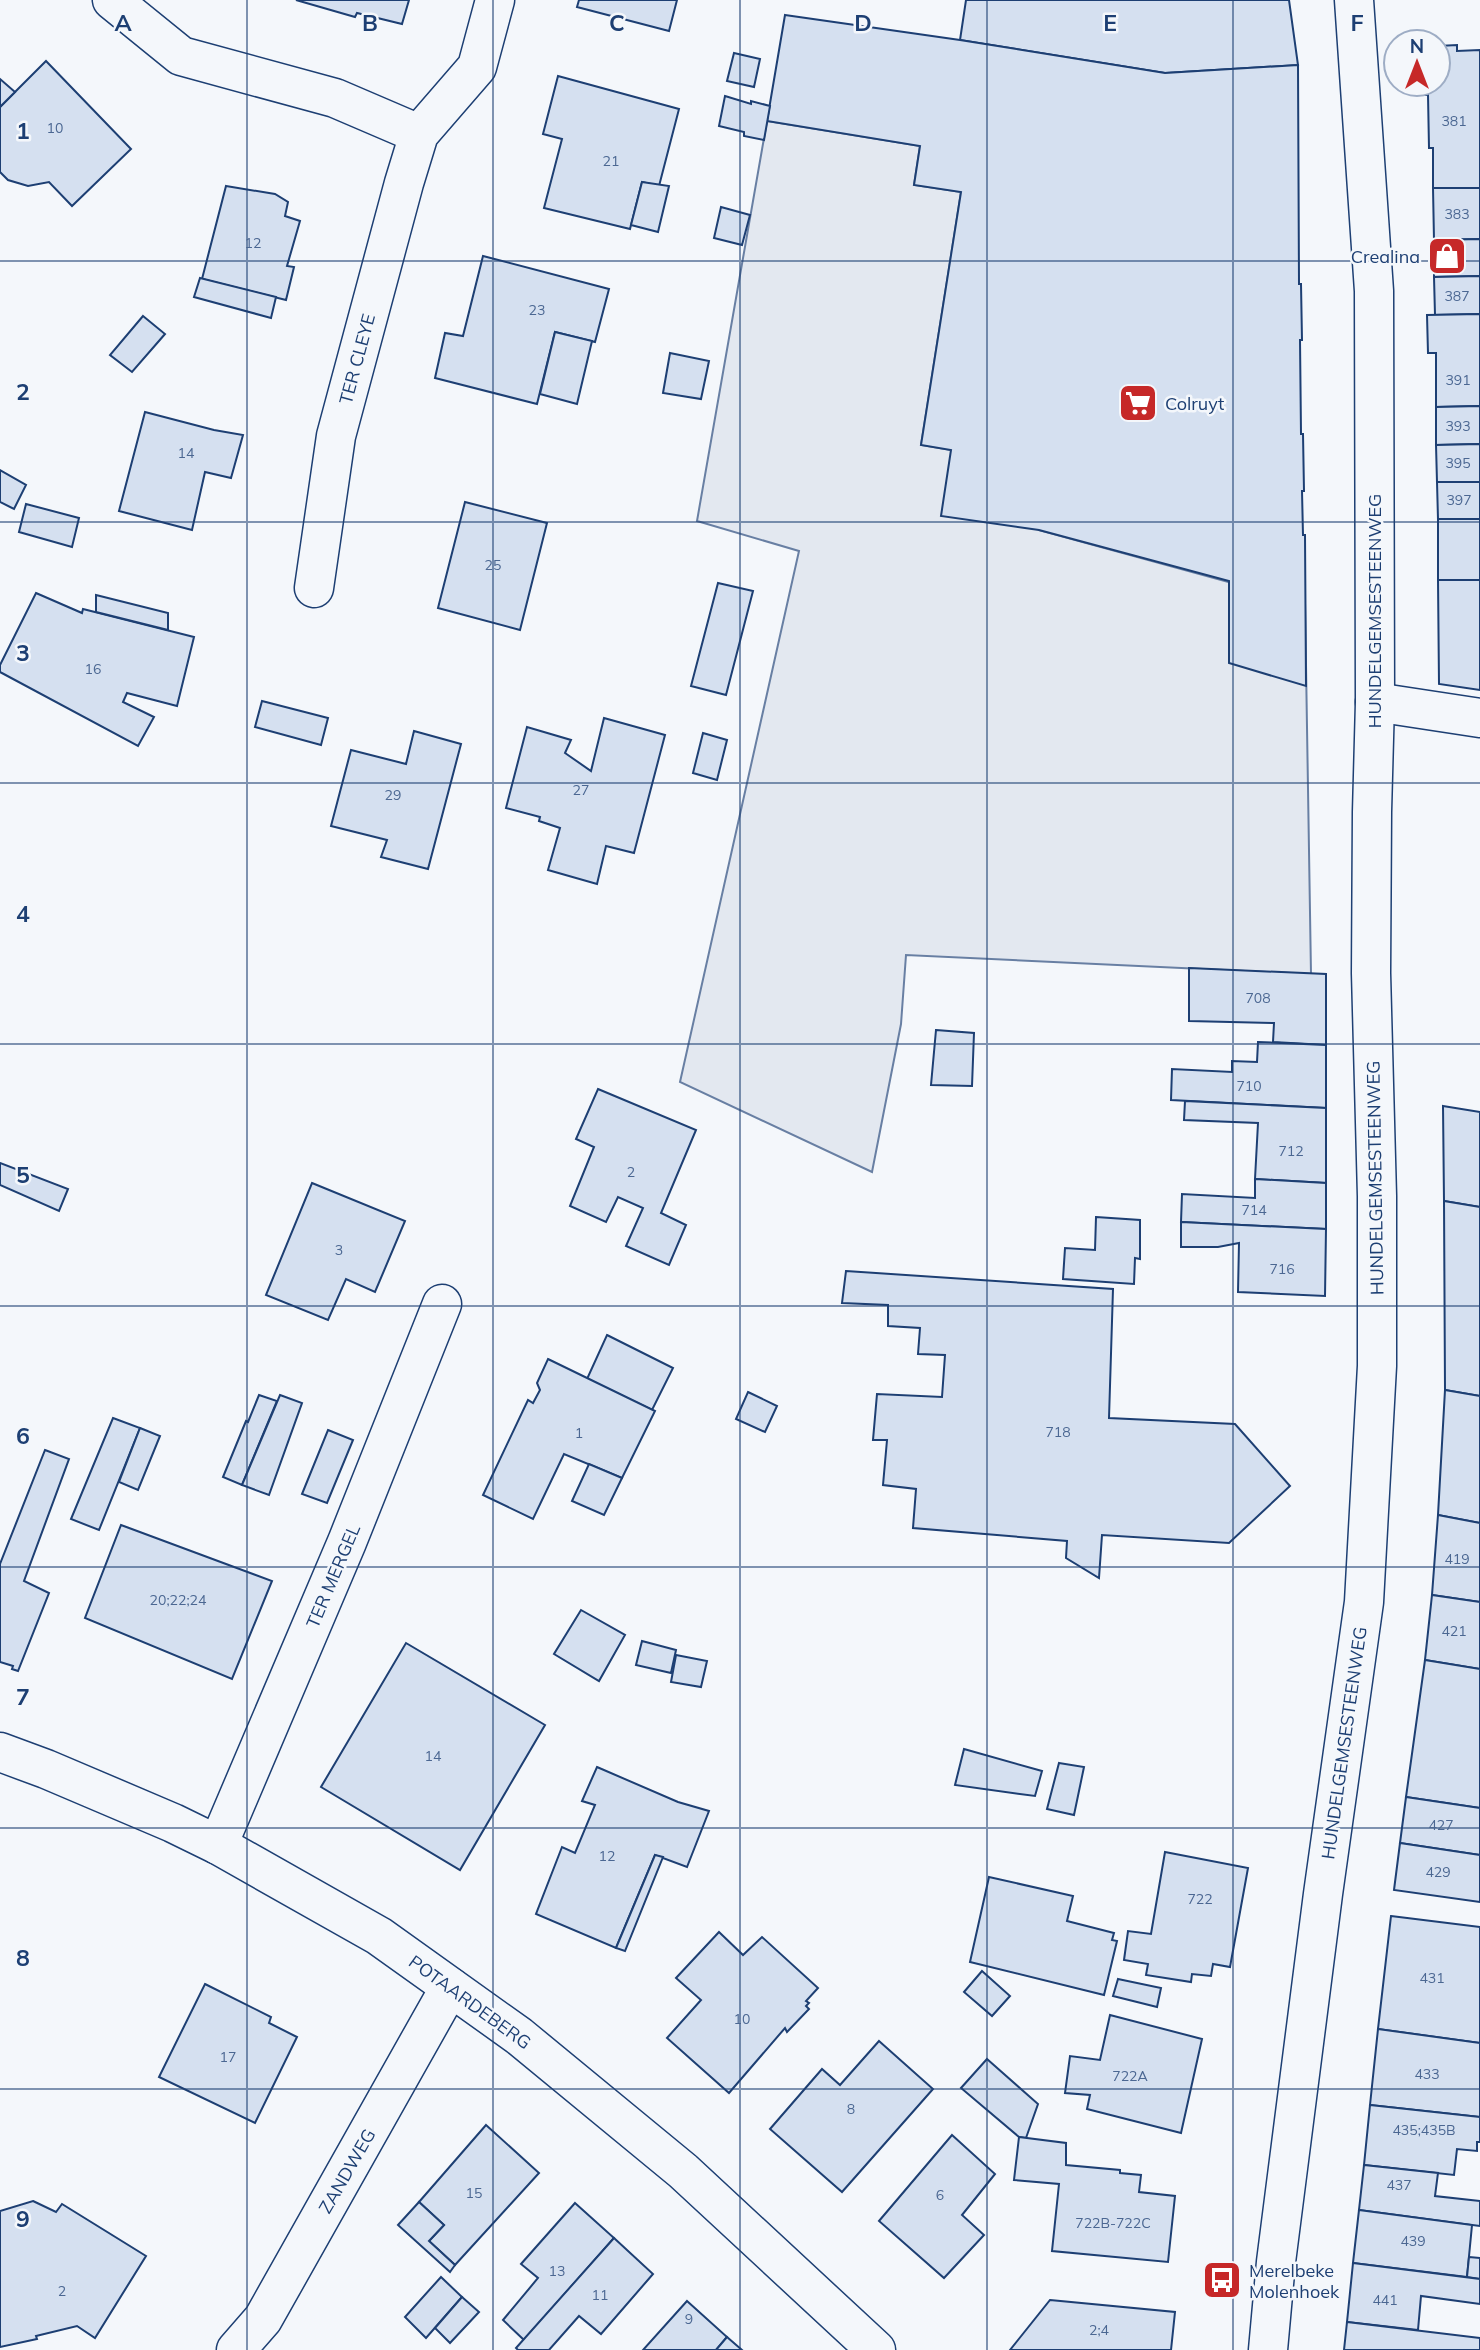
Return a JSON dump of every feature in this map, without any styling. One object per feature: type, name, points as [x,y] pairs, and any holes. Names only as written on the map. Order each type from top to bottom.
[{"type":"street","points":[[112,0],[181,56],[335,98],[419,134]]},
{"type":"street","name":"TER CLEYE","points":[[314,588],[336,436],[419,134],[477,67],[495,0]]},
{"type":"street","name":"HUNDELGEMSESTEENWEG","points":[[1268,2350],[1276,2262],[1323,1894],[1364,1602],[1377,1366],[1377,1196],[1371,973],[1375,702],[1374,291],[1354,0]]},
{"type":"street","points":[[1375,702],[1480,718]]},
{"type":"street","name":"TER MERGEL","points":[[218,1845],[347,1542],[442,1304]]},
{"type":"street","name":"POTAARDEBERG","points":[[0,1752],[148,1812],[218,1845],[379,1936],[519,2036],[683,2171],[876,2350]]},
{"type":"street","name":"ZANDWEG","points":[[236,2350],[263,2319],[450,1987]]},
{"type":"shaded area","points":[[767,121],[920,146],[914,185],[961,192],[921,445],[951,450],[1039,530],[1305,603],[1311,974],[906,955],[901,1024],[872,1172],[680,1082],[799,551],[697,521]]},
{"type":"building","points":[[296,0],[409,0],[402,24],[357,13],[355,17]]},
{"type":"building","points":[[579,0],[677,0],[669,31],[577,7]]},
{"type":"building","points":[[966,0],[1289,0],[1298,65],[1165,73],[960,40]]},
{"type":"building","points":[[785,15],[1165,73],[1298,65],[1306,686],[1229,663],[1229,581],[1039,530],[941,516],[951,450],[921,445],[961,192],[914,185],[920,146],[767,121]]},
{"type":"building","points":[[1452,45],[1457,45],[1457,51],[1480,50],[1480,188],[1433,188],[1433,148],[1429,148],[1428,98],[1452,98]]},
{"type":"building","points":[[734,53],[760,59],[754,87],[727,81]]},
{"type":"building","points":[[46,61],[131,149],[72,206],[49,182],[28,186],[8,180],[0,172],[0,107]]},
{"type":"building","points":[[558,76],[679,109],[659,186],[642,182],[630,229],[544,208],[562,139],[543,134]]},
{"type":"building","points":[[0,79],[15,92],[0,107]]},
{"type":"building","points":[[725,96],[751,104],[751,101],[770,106],[764,140],[744,136],[744,132],[719,126]]},
{"type":"building","points":[[642,182],[669,186],[658,232],[631,225]]},
{"type":"building","points":[[226,186],[275,194],[288,202],[285,216],[300,221],[287,266],[294,267],[286,300],[202,279]]},
{"type":"building","points":[[1433,188],[1480,188],[1480,239],[1434,240]]},
{"type":"building","points":[[721,207],[750,215],[742,245],[714,238]]},
{"type":"building","points":[[1480,239],[1480,276],[1434,277],[1434,240]]},
{"type":"building","points":[[483,256],[609,289],[595,342],[555,332],[537,404],[435,378],[445,333],[463,336]]},
{"type":"building","points":[[1480,276],[1480,314],[1435,315],[1434,277]]},
{"type":"building","points":[[200,278],[276,297],[271,318],[194,297]]},
{"type":"building","points":[[1480,314],[1480,406],[1436,407],[1436,353],[1428,353],[1427,315]]},
{"type":"building","points":[[143,316],[165,334],[132,372],[110,355]]},
{"type":"building","points":[[555,332],[592,341],[577,404],[540,394]]},
{"type":"building","points":[[670,353],[709,361],[701,399],[663,393]]},
{"type":"building","points":[[1480,406],[1480,444],[1436,445],[1436,407]]},
{"type":"building","points":[[145,412],[243,435],[231,478],[205,472],[192,530],[119,511]]},
{"type":"building","points":[[1480,444],[1480,482],[1437,482],[1436,445]]},
{"type":"building","points":[[0,470],[26,485],[14,509],[0,502]]},
{"type":"building","points":[[1437,482],[1480,482],[1480,519],[1438,519]]},
{"type":"building","points":[[465,502],[547,523],[520,630],[438,608]]},
{"type":"building","points":[[26,504],[79,518],[72,547],[19,532]]},
{"type":"building","points":[[1438,519],[1480,519],[1480,580],[1438,580]]},
{"type":"building","points":[[1438,580],[1480,580],[1480,690],[1439,684]]},
{"type":"building","points":[[718,583],[753,591],[726,695],[691,686]]},
{"type":"building","points":[[36,593],[82,613],[83,609],[194,637],[177,706],[127,693],[123,702],[154,717],[138,746],[0,672],[0,665]]},
{"type":"building","points":[[96,595],[168,613],[168,630],[96,612]]},
{"type":"building","points":[[262,701],[328,718],[321,745],[255,727]]},
{"type":"building","points":[[604,718],[665,735],[634,853],[606,846],[597,884],[548,870],[560,828],[539,821],[540,817],[506,808],[527,727],[571,740],[565,753],[591,771]]},
{"type":"building","points":[[414,731],[461,744],[428,869],[381,857],[387,840],[331,826],[351,750],[406,764]]},
{"type":"building","points":[[703,733],[727,740],[717,780],[693,773]]},
{"type":"building","points":[[1189,968],[1326,974],[1326,1045],[1273,1042],[1274,1023],[1189,1021]]},
{"type":"building","points":[[936,1030],[974,1033],[972,1086],[931,1085]]},
{"type":"building","points":[[1258,1042],[1326,1045],[1326,1108],[1171,1100],[1172,1069],[1232,1072],[1232,1061],[1257,1062]]},
{"type":"building","points":[[598,1089],[696,1130],[661,1213],[686,1225],[669,1265],[626,1246],[643,1208],[618,1197],[606,1222],[570,1206],[594,1147],[576,1139]]},
{"type":"building","points":[[1185,1101],[1326,1108],[1326,1183],[1255,1179],[1258,1123],[1184,1120]]},
{"type":"building","points":[[1443,1106],[1480,1112],[1480,1207],[1444,1201]]},
{"type":"building","points":[[0,1163],[68,1189],[59,1211],[0,1185]]},
{"type":"building","points":[[1255,1179],[1326,1183],[1326,1229],[1181,1222],[1182,1194],[1255,1198]]},
{"type":"building","points":[[312,1183],[405,1221],[375,1292],[346,1279],[328,1320],[266,1295]]},
{"type":"building","points":[[1444,1201],[1480,1207],[1480,1396],[1445,1390]]},
{"type":"building","points":[[1096,1217],[1140,1220],[1140,1259],[1135,1258],[1134,1284],[1063,1279],[1065,1248],[1095,1250]]},
{"type":"building","points":[[1181,1222],[1326,1229],[1325,1296],[1238,1292],[1239,1243],[1218,1247],[1181,1247]]},
{"type":"building","points":[[846,1271],[1113,1289],[1109,1418],[1235,1424],[1290,1486],[1229,1543],[1102,1535],[1099,1578],[1066,1558],[1067,1541],[913,1528],[916,1489],[883,1485],[887,1440],[873,1440],[877,1394],[942,1397],[945,1355],[918,1354],[920,1328],[888,1326],[888,1305],[842,1303]]},
{"type":"building","points":[[607,1335],[673,1368],[652,1410],[587,1379]]},
{"type":"building","points":[[548,1359],[655,1411],[622,1478],[564,1454],[533,1519],[483,1495],[528,1400],[533,1403],[540,1390],[537,1383]]},
{"type":"building","points":[[1445,1390],[1480,1396],[1480,1523],[1438,1515]]},
{"type":"building","points":[[748,1392],[777,1406],[765,1432],[736,1419]]},
{"type":"building","points":[[259,1395],[277,1401],[242,1485],[223,1477]]},
{"type":"building","points":[[280,1395],[302,1403],[269,1495],[242,1485]]},
{"type":"building","points":[[113,1418],[140,1428],[99,1530],[71,1519]]},
{"type":"building","points":[[140,1428],[160,1436],[138,1490],[119,1482]]},
{"type":"building","points":[[328,1430],[353,1440],[327,1503],[302,1494]]},
{"type":"building","points":[[45,1450],[69,1459],[24,1581],[49,1593],[18,1671],[12,1669],[13,1666],[0,1662],[0,1564]]},
{"type":"building","points":[[589,1464],[622,1478],[604,1515],[572,1501]]},
{"type":"building","points":[[1438,1515],[1480,1523],[1480,1602],[1432,1595]]},
{"type":"building","points":[[121,1525],[272,1581],[232,1679],[85,1618]]},
{"type":"building","points":[[1432,1595],[1480,1602],[1480,1669],[1425,1660]]},
{"type":"building","points":[[581,1610],[625,1635],[599,1681],[554,1654]]},
{"type":"building","points":[[642,1641],[676,1650],[671,1673],[636,1665]]},
{"type":"building","points":[[406,1643],[545,1725],[460,1870],[321,1787]]},
{"type":"building","points":[[676,1655],[707,1661],[701,1687],[671,1682]]},
{"type":"building","points":[[1425,1660],[1480,1669],[1480,1808],[1406,1797]]},
{"type":"building","points":[[964,1749],[1042,1771],[1035,1796],[955,1785]]},
{"type":"building","points":[[1059,1763],[1084,1767],[1074,1815],[1047,1809]]},
{"type":"building","points":[[597,1767],[678,1802],[709,1811],[687,1867],[655,1855],[616,1948],[536,1914],[562,1847],[575,1853],[595,1805],[582,1801]]},
{"type":"building","points":[[1406,1797],[1480,1808],[1480,1855],[1400,1843]]},
{"type":"building","points":[[1400,1843],[1480,1855],[1480,1902],[1394,1890]]},
{"type":"building","points":[[1165,1852],[1248,1868],[1230,1967],[1213,1964],[1211,1976],[1192,1974],[1191,1982],[1146,1975],[1148,1964],[1124,1960],[1128,1931],[1151,1934]]},
{"type":"building","points":[[655,1855],[663,1857],[625,1951],[616,1948]]},
{"type":"building","points":[[989,1877],[1073,1896],[1067,1921],[1114,1933],[1112,1940],[1117,1941],[1104,1995],[970,1962]]},
{"type":"building","points":[[1391,1916],[1480,1927],[1480,2043],[1378,2029]]},
{"type":"building","points":[[719,1932],[743,1955],[762,1937],[818,1988],[806,2001],[809,2003],[806,2006],[809,2009],[787,2032],[785,2028],[729,2093],[667,2038],[701,2000],[676,1978]]},
{"type":"building","points":[[982,1971],[1010,1996],[992,2016],[964,1992]]},
{"type":"building","points":[[1118,1979],[1161,1988],[1157,2007],[1113,1996]]},
{"type":"building","points":[[205,1984],[271,2017],[269,2023],[297,2037],[255,2123],[159,2077]]},
{"type":"building","points":[[1110,2015],[1202,2039],[1181,2133],[1087,2109],[1090,2095],[1065,2093],[1070,2056],[1100,2060]]},
{"type":"building","points":[[1378,2029],[1480,2043],[1480,2117],[1370,2105]]},
{"type":"building","points":[[879,2041],[933,2089],[842,2192],[770,2129],[822,2069],[840,2085]]},
{"type":"building","points":[[987,2059],[1038,2104],[1026,2138],[1019,2137],[961,2088]]},
{"type":"building","points":[[1370,2105],[1480,2117],[1480,2142],[1477,2142],[1477,2151],[1457,2149],[1454,2175],[1364,2165]]},
{"type":"building","points":[[486,2125],[539,2173],[455,2265],[429,2241],[444,2225],[419,2202]]},
{"type":"building","points":[[952,2135],[995,2174],[962,2215],[984,2235],[944,2278],[879,2221]]},
{"type":"building","points":[[1019,2137],[1066,2143],[1066,2165],[1120,2170],[1120,2173],[1141,2175],[1139,2192],[1175,2196],[1168,2262],[1052,2251],[1059,2184],[1014,2180]]},
{"type":"building","points":[[1364,2165],[1438,2173],[1435,2196],[1480,2201],[1480,2226],[1359,2210]]},
{"type":"building","points":[[33,2201],[56,2212],[62,2204],[146,2256],[95,2338],[77,2326],[0,2347],[0,2211]]},
{"type":"building","points":[[419,2202],[444,2225],[429,2241],[455,2265],[450,2272],[398,2225]]},
{"type":"building","points":[[575,2203],[614,2238],[524,2340],[503,2320],[538,2278],[521,2264]]},
{"type":"building","points":[[1359,2210],[1472,2225],[1467,2277],[1353,2263]]},
{"type":"building","points":[[614,2238],[653,2274],[601,2334],[579,2316],[549,2350],[518,2350],[516,2348]]},
{"type":"building","points":[[1469,2257],[1480,2258],[1480,2279],[1467,2277]]},
{"type":"building","points":[[1353,2263],[1480,2279],[1480,2304],[1421,2296],[1418,2330],[1347,2322]]},
{"type":"building","points":[[441,2277],[462,2297],[426,2338],[405,2317]]},
{"type":"building","points":[[462,2297],[479,2312],[450,2343],[435,2328]]},
{"type":"building","points":[[1050,2300],[1175,2312],[1171,2350],[1010,2350]]},
{"type":"building","points":[[687,2301],[727,2337],[716,2350],[643,2350]]},
{"type":"building","points":[[1347,2322],[1480,2338],[1480,2350],[1344,2350]]},
{"type":"building","points":[[727,2337],[742,2350],[716,2350]]},
{"type":"place","name":"Crealina","points":[[1447,256]]},
{"type":"place","name":"Colruyt","points":[[1138,403]]},
{"type":"place","name":"Merelbeke Molenhoek","points":[[1222,2280]]}]
